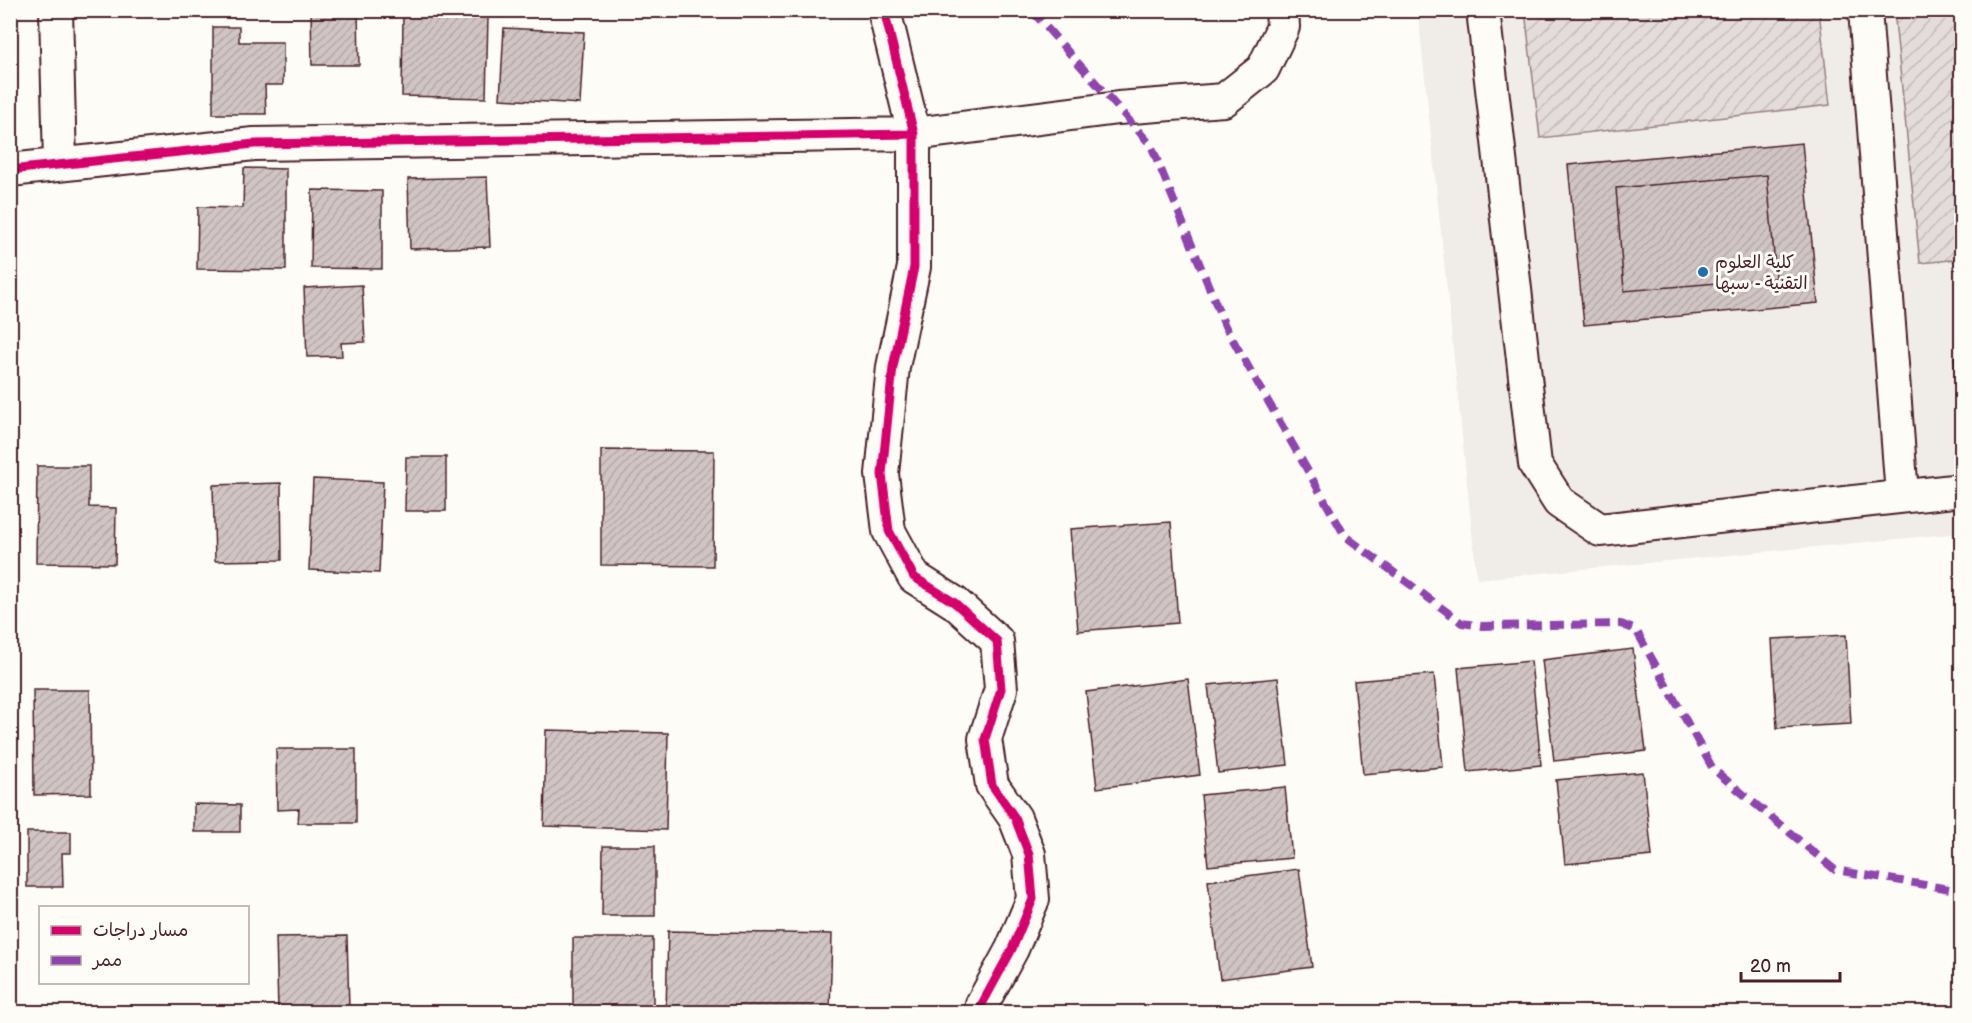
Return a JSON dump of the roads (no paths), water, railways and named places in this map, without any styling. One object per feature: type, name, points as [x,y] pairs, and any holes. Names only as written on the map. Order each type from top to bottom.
[{"type":"street","points":[[56,10],[60,163]]},
{"type":"street","points":[[884,10],[914,134],[914,267],[893,367],[882,474],[889,531],[914,576],[955,603],[998,640],[1001,689],[985,739],[992,784],[1015,818],[1029,854],[1033,899],[1012,949],[981,1004],[981,1012]]},
{"type":"street","points":[[10,170],[254,144],[914,134],[1118,108],[1224,100],[1263,69],[1284,27],[1282,10]]},
{"type":"street","points":[[1483,10],[1535,464],[1559,502],[1600,530],[1962,490]]},
{"type":"street","points":[[1865,10],[1902,495]]},
{"type":"place","name":"كلية العلوم التقنية - سبها","points":[[1703,272]]}]
